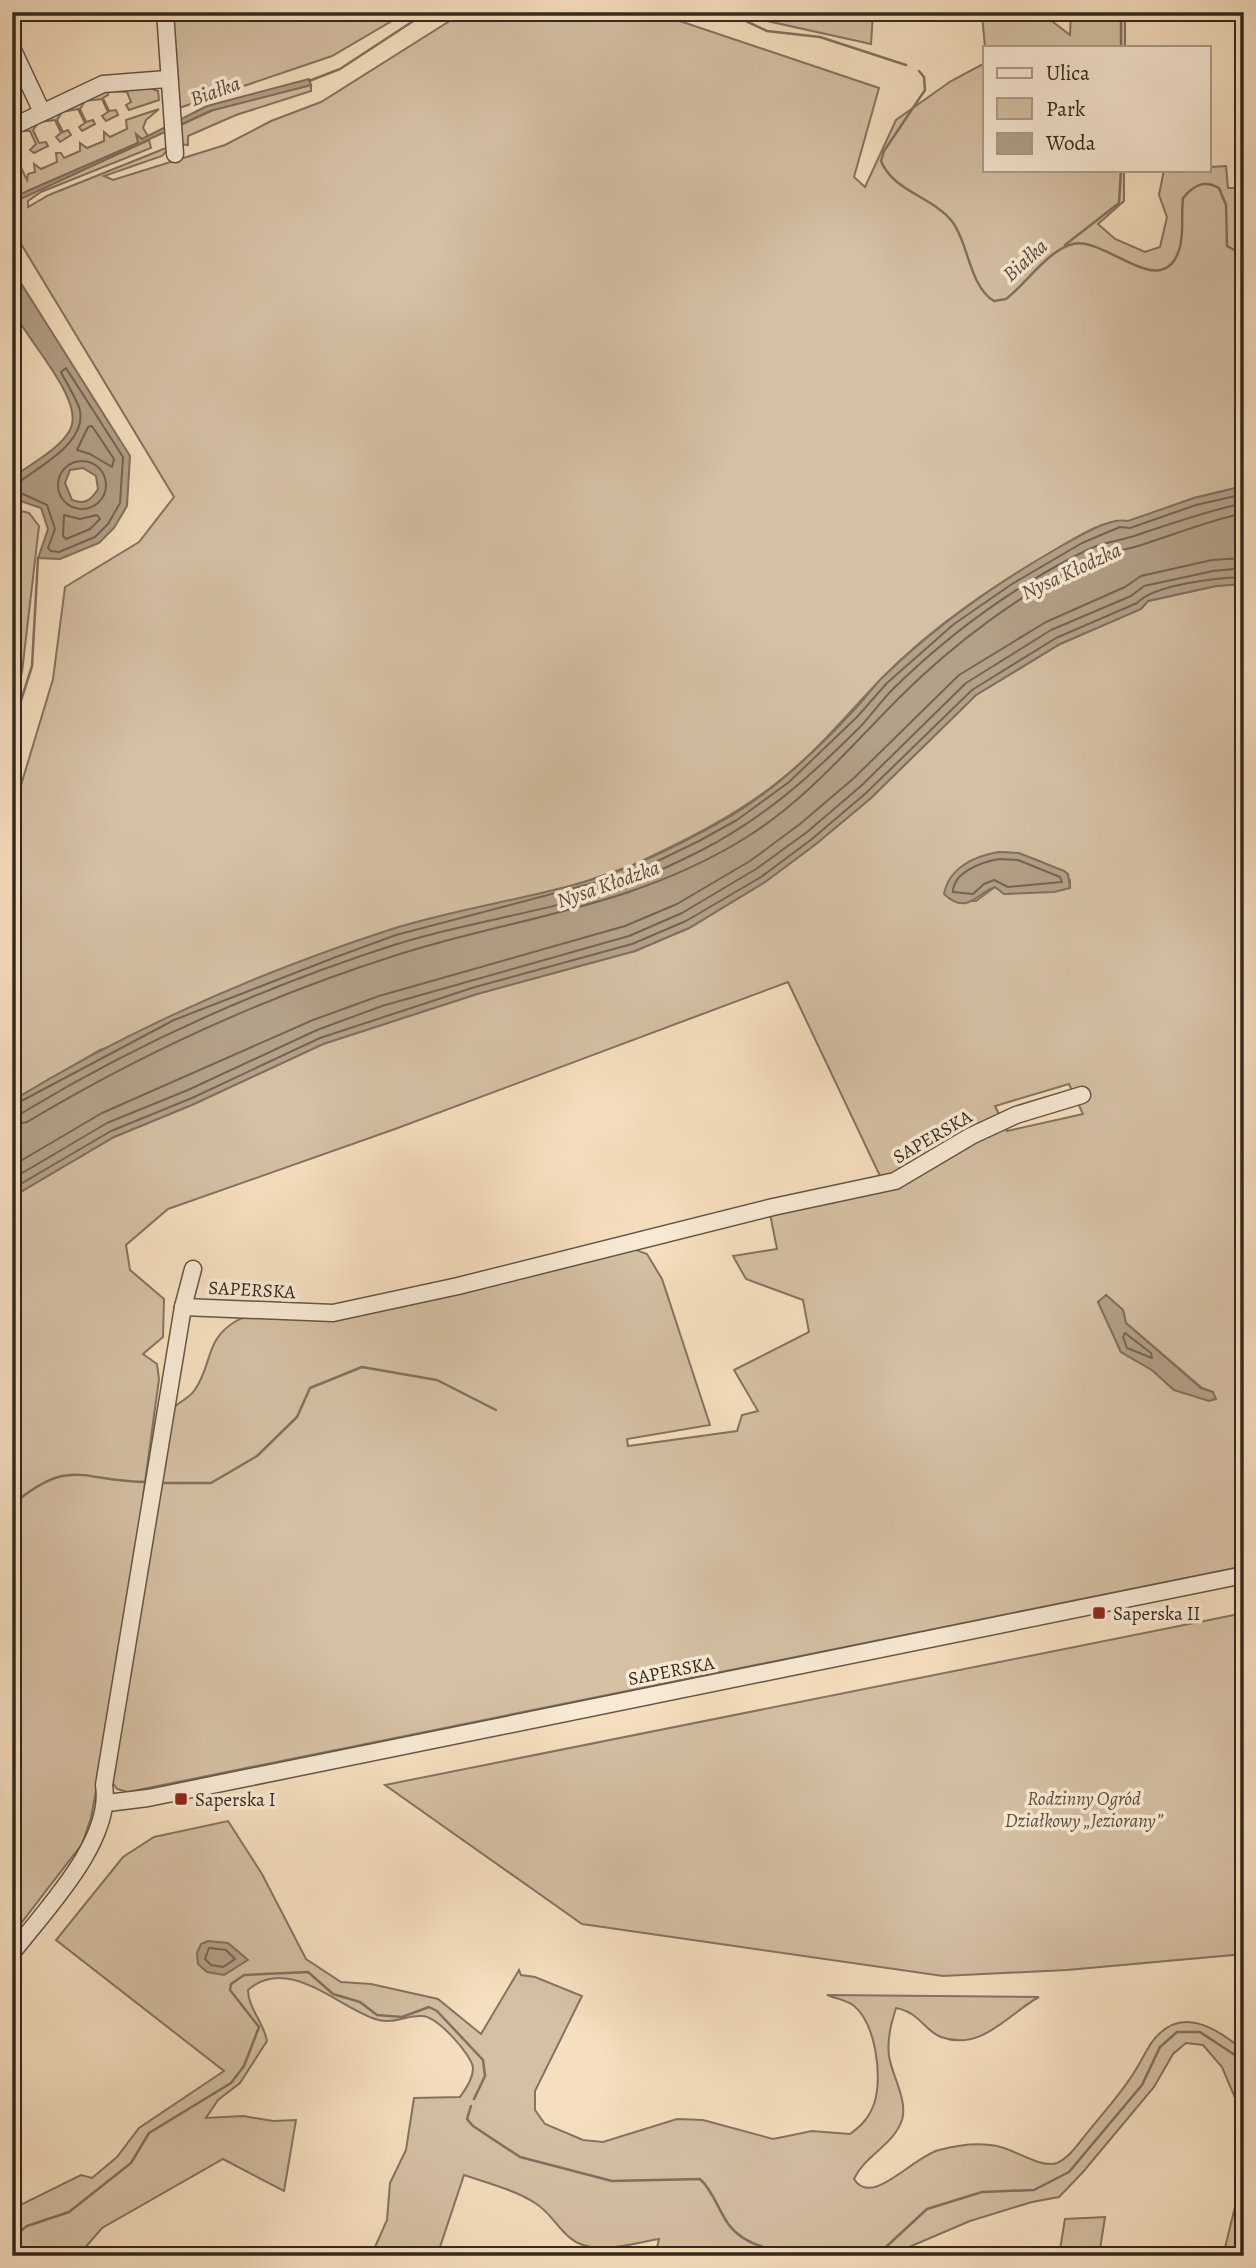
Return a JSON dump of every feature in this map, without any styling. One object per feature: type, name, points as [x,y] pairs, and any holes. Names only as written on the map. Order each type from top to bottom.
[{"type":"street","points":[[165,12],[167,79],[174,147]]},
{"type":"street","points":[[12,48],[42,112]]},
{"type":"street","points":[[12,127],[103,84],[167,79]]},
{"type":"street","name":"SAPERSKA","points":[[183,1307],[333,1313],[458,1286],[773,1207],[895,1181],[971,1136],[1004,1120],[1082,1095]]},
{"type":"street","name":"SAPERSKA","points":[[12,1953],[88,1853],[107,1803],[104,1785],[183,1307],[193,1269]]},
{"type":"street","name":"SAPERSKA","points":[[107,1803],[148,1798],[1244,1575]]},
{"type":"green space","points":[[173,12],[407,12],[332,56],[176,109]]},
{"type":"green space","points":[[464,12],[653,12],[879,88],[854,177],[865,187],[896,120],[951,81],[983,64],[983,172],[1124,172],[1124,201],[1098,224],[1115,239],[1145,252],[1160,247],[1167,217],[1159,195],[1164,172],[1210,172],[1210,167],[1226,166],[1228,188],[1244,188],[1244,486],[1194,498],[1128,522],[1102,525],[1012,576],[921,641],[784,777],[730,815],[672,846],[633,865],[100,1050],[12,1101],[12,815],[53,679],[65,587],[139,542],[174,497],[12,229],[12,149],[27,180],[28,174],[35,172],[34,164],[41,169],[57,162],[56,153],[61,153],[64,158],[80,151],[80,143],[87,148],[104,141],[104,132],[110,137],[127,129],[126,120],[159,109],[146,120],[143,128],[148,136],[138,143],[27,191],[28,195],[149,140],[151,148],[41,192],[28,201],[28,207],[49,195],[171,146],[162,156],[104,176],[113,180],[225,145],[271,121],[321,102]]},
{"type":"green space","points":[[743,12],[873,12],[871,44],[758,19]]},
{"type":"green space","points":[[1040,12],[1070,35],[1071,12],[1125,12],[1125,46],[985,46],[982,15]]},
{"type":"green space","points":[[311,85],[311,91],[236,115],[188,136],[188,145],[180,144],[176,127],[220,107]]},
{"type":"green space","points":[[147,87],[158,91],[159,100],[129,110],[126,105],[131,102],[127,92],[108,91],[108,95],[103,98],[109,111],[116,110],[118,115],[106,121],[102,116],[108,112],[102,99],[85,101],[80,109],[86,122],[93,120],[95,124],[82,131],[79,127],[85,123],[78,109],[62,112],[57,120],[63,132],[68,130],[71,135],[60,142],[56,137],[61,133],[55,120],[39,122],[33,130],[39,143],[46,142],[48,146],[34,153],[30,150],[36,144],[30,131],[20,131],[12,138],[12,130],[101,90]]},
{"type":"green space","points":[[12,509],[29,513],[39,526],[22,672],[12,702]]},
{"type":"green space","points":[[1244,584],[1244,1560],[1240,1567],[128,1792],[117,1789],[110,1779],[106,1735],[91,1818],[82,1844],[12,1935],[12,1197],[114,1137],[194,1104],[323,1044],[477,994],[635,951],[689,928],[765,882],[816,844],[871,798],[976,695],[1060,644],[1141,609],[1148,601],[1216,586]],"holes":[[[999,852],[1018,854],[1055,869],[1070,880],[1070,888],[1005,894],[995,887],[976,901],[956,901],[961,867]],[[788,982],[881,1178],[770,1214],[777,1249],[733,1256],[746,1279],[803,1300],[809,1332],[734,1370],[758,1411],[742,1415],[737,1431],[628,1446],[627,1439],[710,1425],[662,1279],[647,1254],[631,1248],[451,1295],[342,1318],[272,1315],[246,1317],[236,1321],[219,1336],[194,1391],[175,1406],[168,1416],[138,1534],[159,1379],[157,1364],[143,1354],[163,1337],[164,1299],[130,1270],[126,1245],[168,1209],[395,1129]],[[1069,1084],[1083,1114],[1007,1131],[995,1106]],[[1106,1295],[1123,1310],[1126,1323],[1202,1388],[1213,1392],[1174,1390],[1152,1370],[1121,1352],[1098,1302]]]},
{"type":"green space","name":"Rodzinny Ogród Działkowy „Jeziorany”","points":[[1244,1613],[1244,1954],[1067,1970],[943,1976],[582,1924],[385,1785]]},
{"type":"green space","points":[[228,1821],[262,1874],[306,1959],[341,1982],[371,1984],[438,1999],[481,2034],[519,1970],[521,1975],[535,1977],[582,1996],[535,2091],[535,2110],[545,2124],[583,2140],[603,2142],[677,2119],[703,2120],[773,2139],[812,2131],[850,2134],[864,2121],[874,2104],[878,2080],[876,2052],[861,2013],[850,2003],[827,1995],[1039,1997],[994,2029],[969,2039],[956,2040],[935,2034],[911,2014],[896,2008],[889,2050],[903,2104],[902,2120],[892,2137],[865,2163],[854,2179],[862,2186],[871,2188],[882,2184],[928,2154],[960,2145],[997,2146],[1035,2161],[1057,2163],[1066,2158],[1117,2097],[1152,2042],[1174,2024],[1186,2022],[1210,2028],[1244,2051],[1244,2119],[1222,2067],[1203,2045],[1186,2043],[1173,2054],[1154,2087],[1059,2197],[1032,2202],[970,2221],[888,2256],[655,2256],[659,2239],[613,2247],[589,2247],[569,2237],[545,2211],[527,2198],[464,2175],[437,2256],[371,2256],[387,2220],[390,2183],[406,2150],[414,2098],[460,2097],[469,2083],[473,2068],[467,2054],[453,2037],[428,2018],[416,2016],[382,2021],[360,2013],[312,1986],[279,1978],[263,1981],[248,1990],[267,2041],[240,2083],[218,2100],[206,2118],[243,2116],[273,2121],[296,2120],[284,2191],[223,2159],[102,2228],[78,2256],[12,2256],[12,2209],[81,2175],[92,2178],[117,2157],[139,2128],[224,2071],[56,1940],[123,1857],[154,1837]]},
{"type":"green space","points":[[1244,2168],[1244,2256],[1223,2256],[1243,2174]]},
{"type":"green space","points":[[1105,2217],[1099,2256],[1059,2256],[1065,2219]]},
{"type":"water","points":[[309,79],[311,85],[210,111],[12,203],[12,198],[138,143],[136,134],[142,139],[207,106]]},
{"type":"water","points":[[12,269],[130,456],[127,506],[114,528],[99,543],[60,559],[38,558],[48,529],[41,508],[21,501],[12,505],[12,478],[59,444],[70,430],[73,417],[61,384],[17,318],[12,306]],"holes":[[[83,468],[96,476],[98,489],[93,496],[84,502],[72,500],[65,483],[70,470]]]},
{"type":"water","name":"Nysa Kłodzka","points":[[1244,486],[1244,584],[1216,586],[1148,601],[1141,609],[1060,644],[976,695],[871,798],[816,844],[765,882],[689,928],[635,951],[477,994],[323,1044],[194,1104],[114,1137],[12,1197],[12,1101],[57,1074],[197,1004],[294,964],[422,920],[605,876],[671,848],[731,816],[780,781],[825,740],[878,682],[924,640],[1015,574],[1104,524],[1128,521],[1194,498]]},
{"type":"water","points":[[999,852],[1019,853],[1064,871],[1068,874],[1070,888],[1054,892],[1004,894],[995,887],[965,903],[952,900],[944,894],[957,870],[972,860]]},
{"type":"water","points":[[1106,1295],[1123,1310],[1126,1323],[1201,1388],[1213,1392],[1216,1399],[1209,1401],[1174,1390],[1152,1370],[1121,1352],[1098,1302]]},
{"type":"water","points":[[208,1941],[228,1943],[248,1960],[224,1975],[207,1972],[198,1964],[197,1953],[201,1944]]},
{"type":"waterway","name":"Białka","points":[[309,81],[340,69],[427,12]]},
{"type":"waterway","name":"Białka","points":[[727,12],[767,31],[820,37],[906,65]]},
{"type":"waterway","points":[[1121,12],[1121,46]]},
{"type":"waterway","name":"Białka","points":[[919,71],[924,77],[925,90],[884,151],[881,161],[894,180],[934,205],[951,220],[962,240],[979,285],[994,301],[1006,299],[1046,260],[1073,244],[1086,244],[1133,264],[1161,270],[1172,263],[1180,247],[1183,198],[1195,187],[1204,184],[1219,188],[1226,205],[1227,246],[1244,255]]},
{"type":"waterway","points":[[1065,245],[1119,203],[1121,172]]},
{"type":"waterway","points":[[12,729],[32,666],[38,558]]},
{"type":"waterway","points":[[161,1483],[211,1483],[257,1456],[297,1417],[310,1388],[362,1367],[437,1380],[496,1410]]},
{"type":"waterway","points":[[12,1505],[49,1480],[64,1476],[147,1482]]},
{"type":"waterway","points":[[12,2238],[27,2226],[69,2212],[131,2163],[149,2133],[231,2083],[244,2066],[259,2027],[230,1990],[231,1984],[244,1975],[308,1972],[333,1994],[360,2002],[377,2015],[402,2017],[429,2007],[437,2011],[483,2060],[485,2076],[474,2099]]},
{"type":"waterway","points":[[865,2256],[874,2255],[887,2246],[927,2209],[982,2192],[1034,2190],[1069,2172],[1142,2085],[1160,2047],[1177,2032],[1200,2032],[1244,2061]]},
{"type":"waterway","points":[[471,2106],[467,2119],[473,2126],[520,2157],[612,2181],[700,2179],[729,2225],[740,2236],[769,2249],[803,2254],[852,2256]]},
{"type":"place","name":"Saperska II","points":[[1099,1613]]},
{"type":"place","name":"Saperska I","points":[[181,1799]]}]
